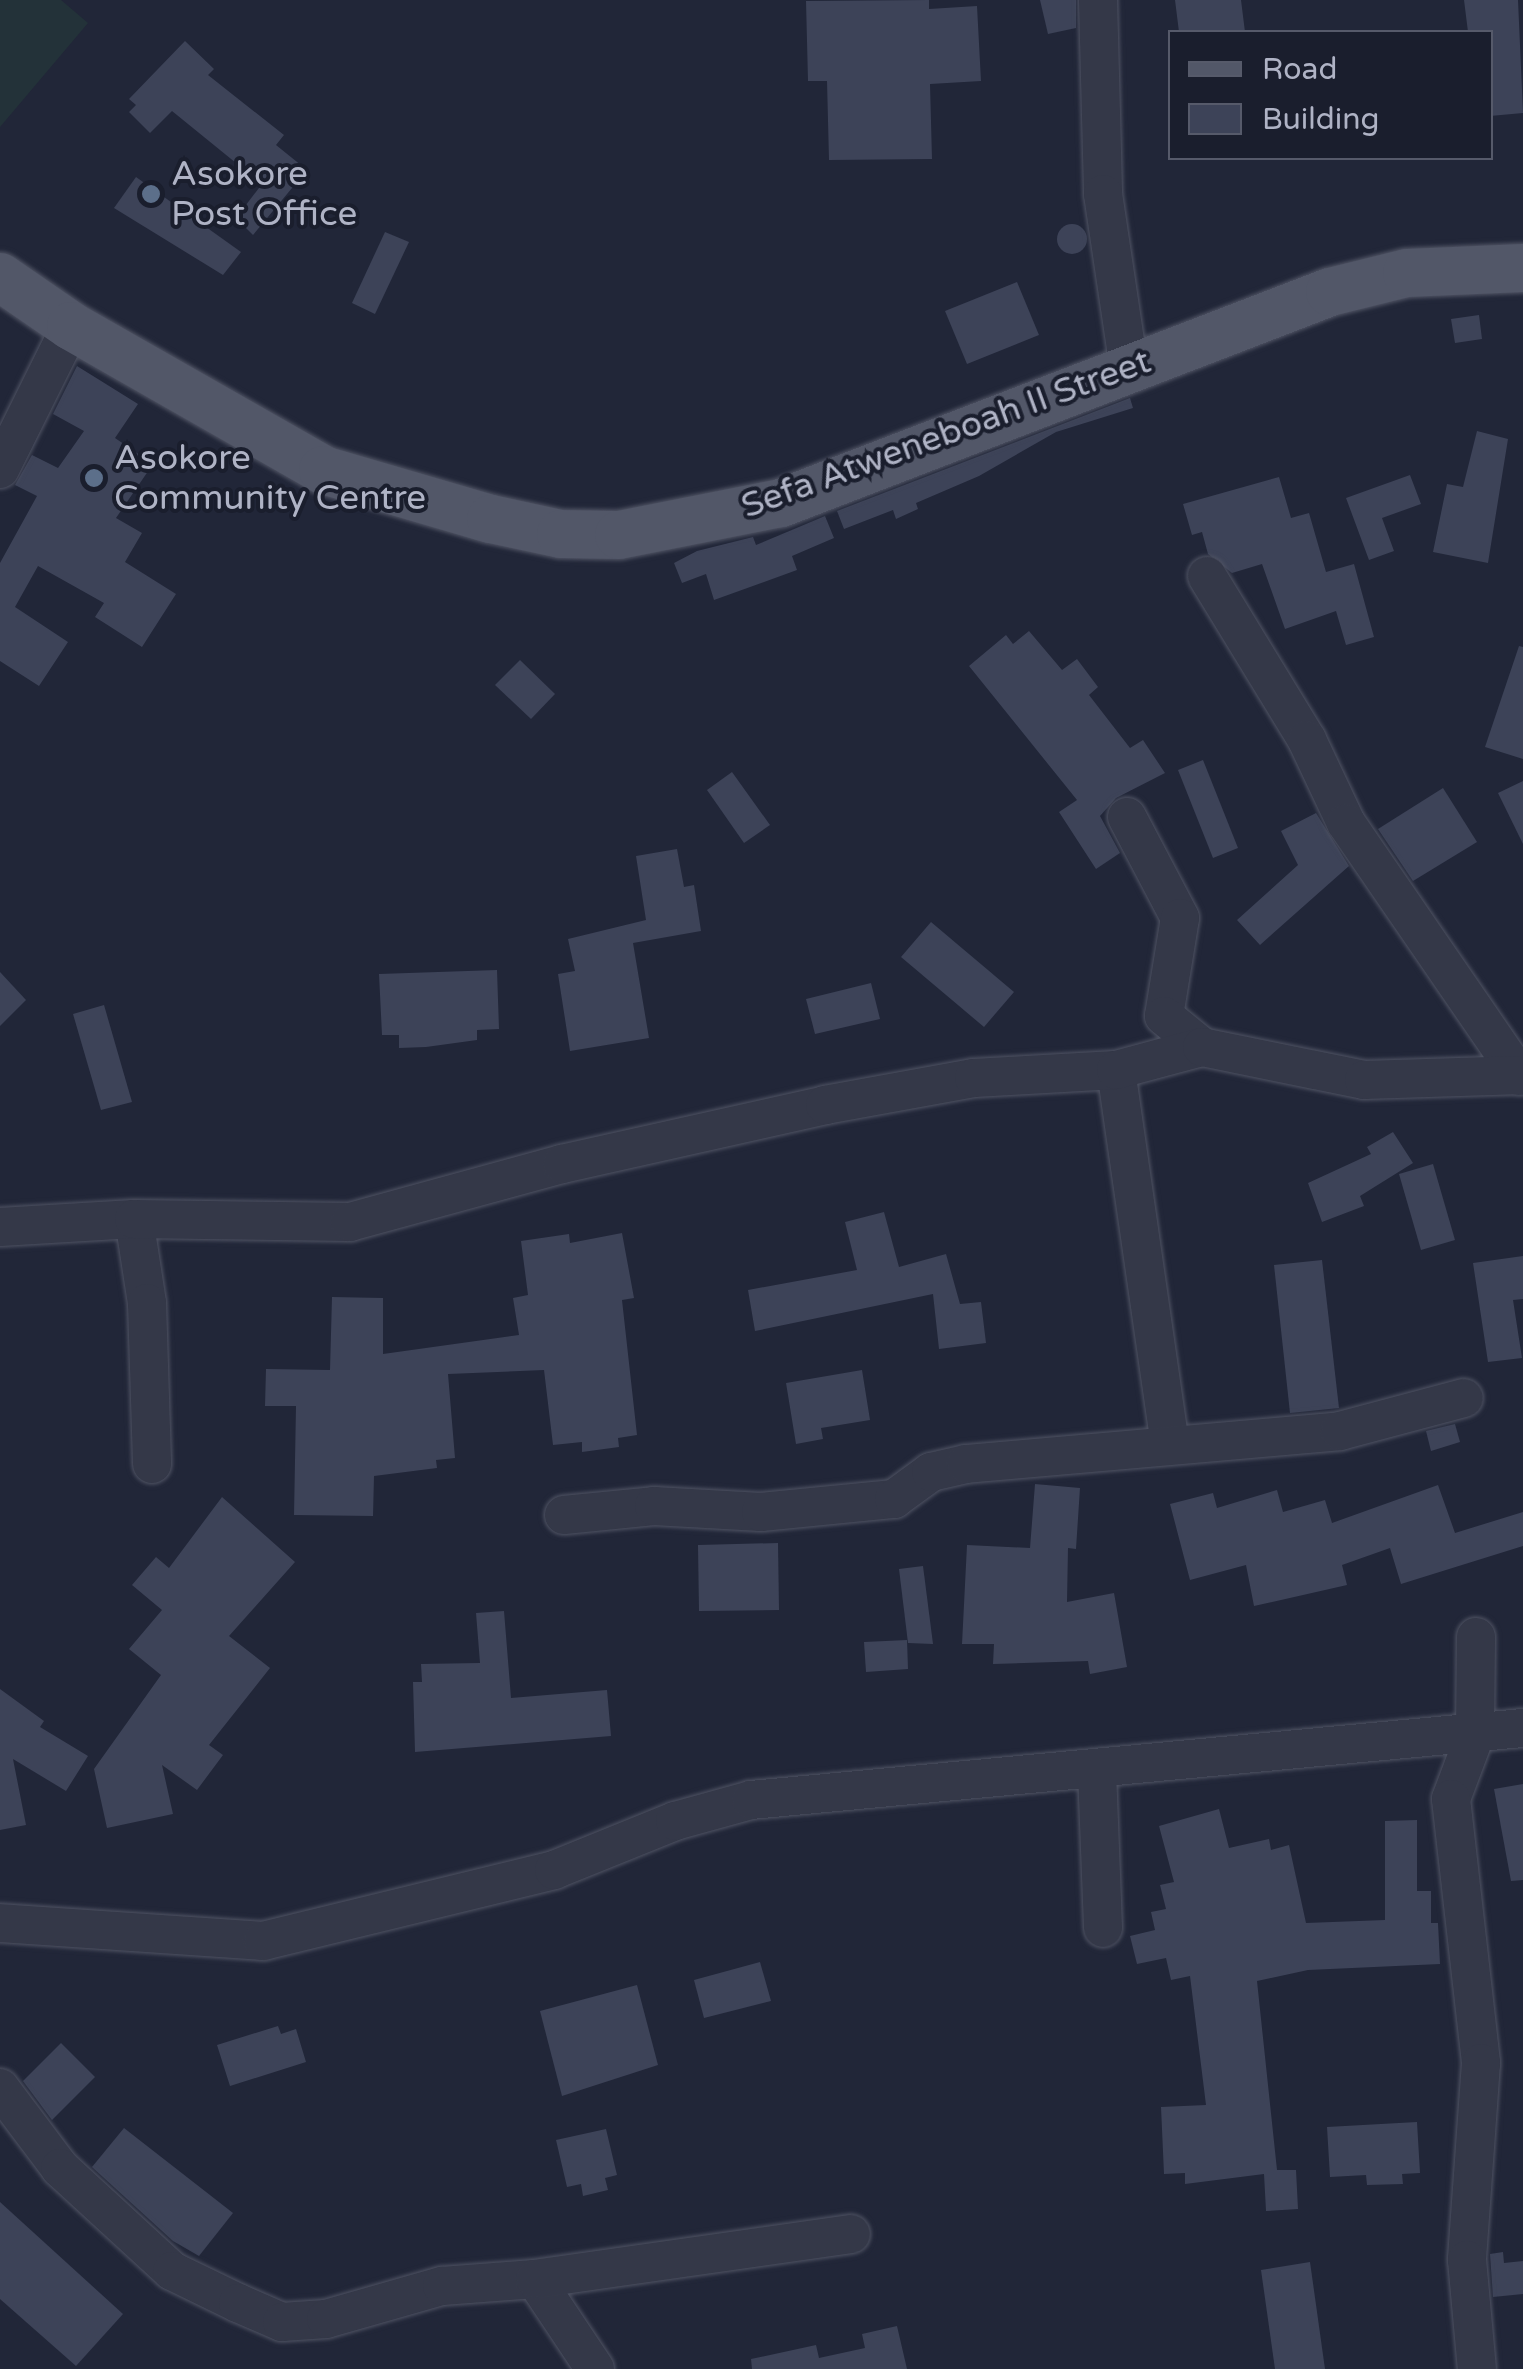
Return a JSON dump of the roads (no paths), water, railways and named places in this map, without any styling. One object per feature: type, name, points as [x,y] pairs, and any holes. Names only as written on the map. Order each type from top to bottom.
[{"type":"main road","name":"Sefa Atweneboah II Street","points":[[0,277],[71,326],[324,470],[561,534],[636,533],[781,503],[1330,292],[1407,274],[1523,268]]},
{"type":"street","points":[[1098,0],[1103,194],[1129,367]]},
{"type":"street","points":[[0,468],[71,326]]},
{"type":"street","points":[[1207,576],[1308,740],[1346,823],[1521,1075]]},
{"type":"street","points":[[1127,817],[1180,918],[1164,1016],[1202,1048]]},
{"type":"street","points":[[0,1226],[134,1219],[350,1222],[562,1164],[825,1104],[974,1078],[1116,1070],[1202,1048],[1364,1080],[1521,1075]]},
{"type":"street","points":[[1116,1070],[1170,1445]]},
{"type":"street","points":[[134,1219],[146,1303],[152,1464]]},
{"type":"street","points":[[564,1515],[654,1506],[761,1512],[894,1499],[931,1472],[966,1464],[1340,1431],[1464,1398]]},
{"type":"street","points":[[1476,1636],[1475,1735],[1451,1799],[1482,2063],[1467,2260],[1476,2369]]},
{"type":"street","points":[[0,1923],[263,1941],[554,1870],[675,1821],[750,1800],[1097,1771],[1523,1728]]},
{"type":"street","points":[[1097,1771],[1103,1928]]},
{"type":"street","points":[[0,2088],[60,2168],[172,2272],[282,2322],[326,2318],[442,2286],[536,2279],[851,2234]]},
{"type":"street","points":[[536,2279],[595,2369]]},
{"type":"place","name":"Asokore Post Office","points":[[151,194]]},
{"type":"place","name":"Asokore Community Centre","points":[[94,478]]}]
